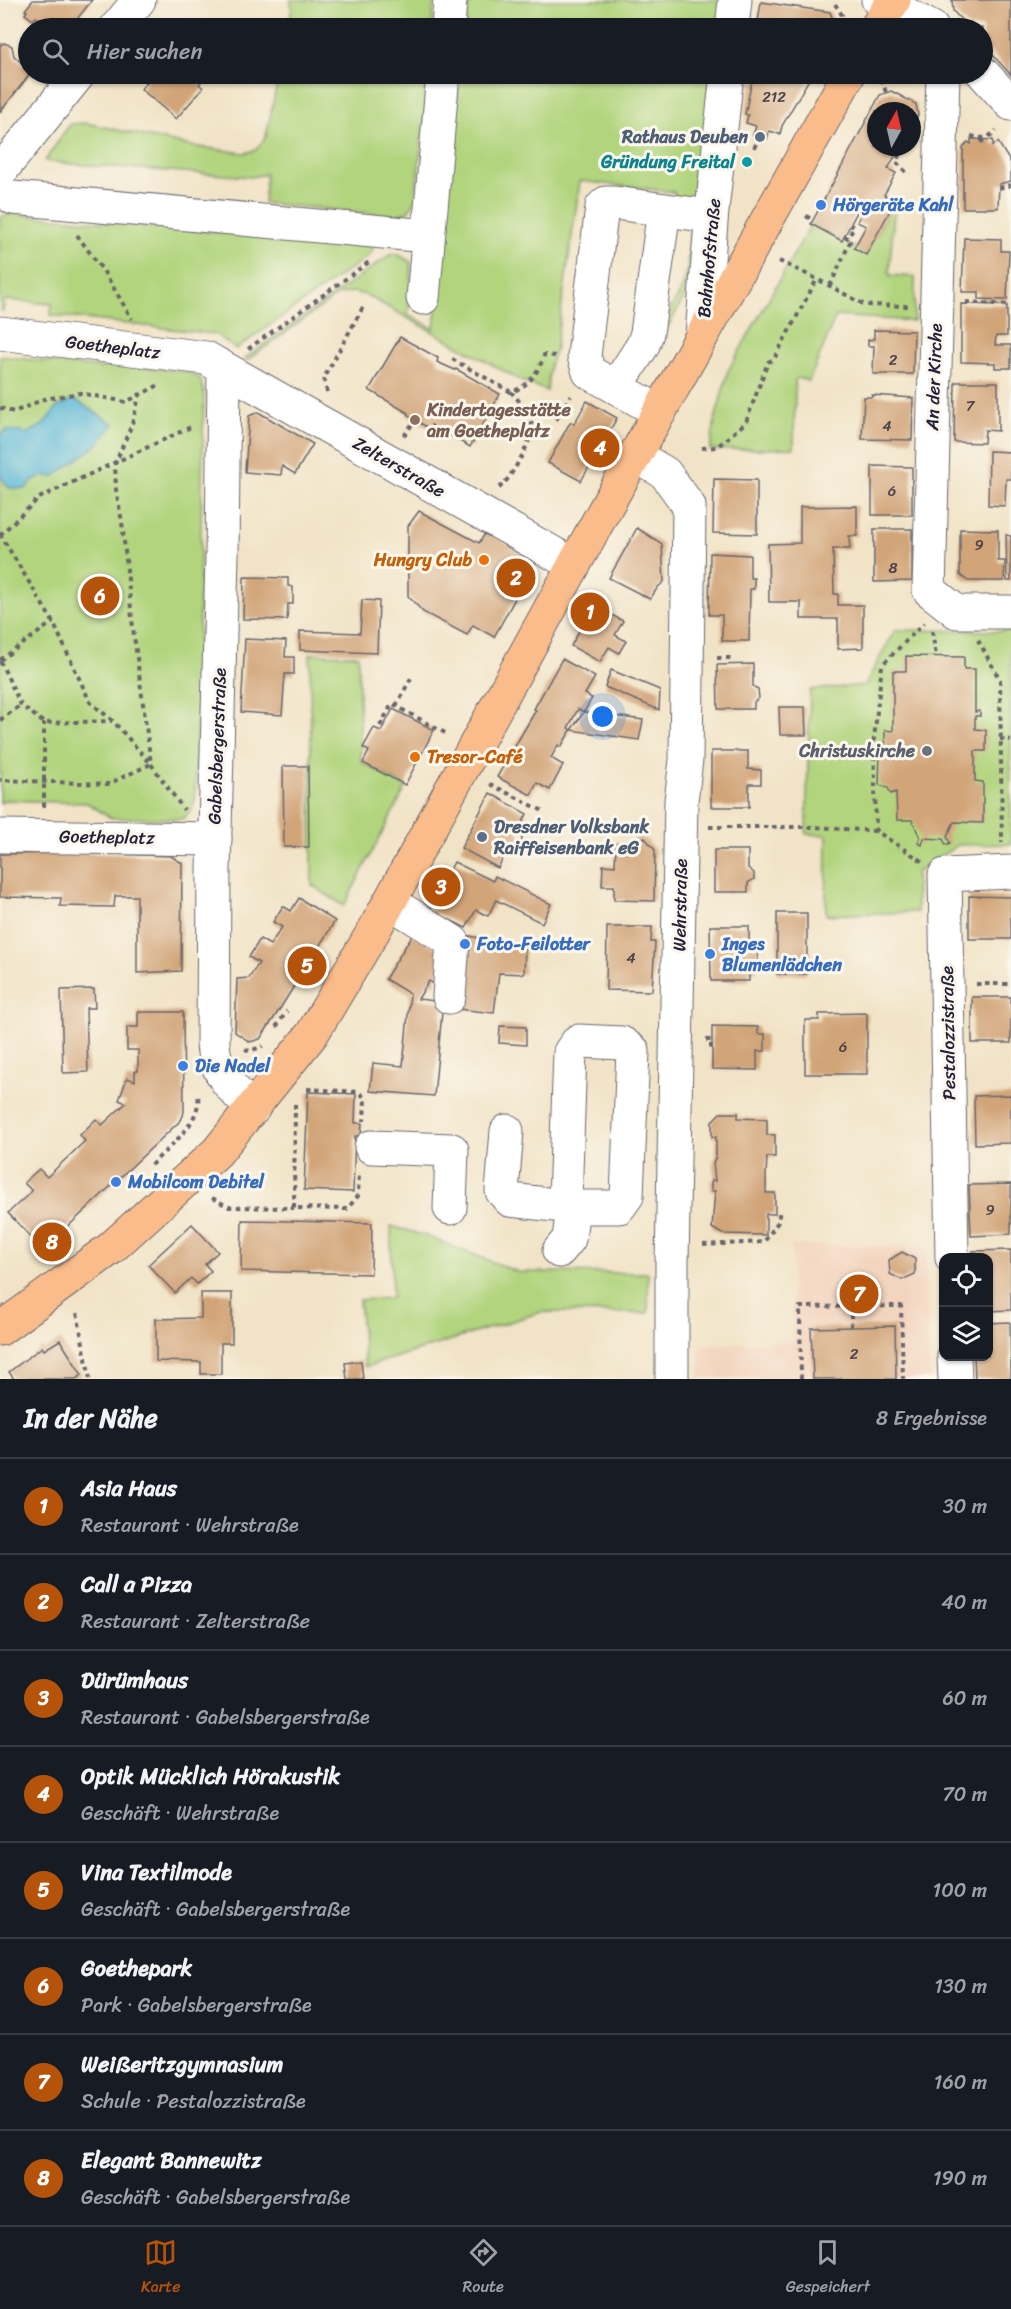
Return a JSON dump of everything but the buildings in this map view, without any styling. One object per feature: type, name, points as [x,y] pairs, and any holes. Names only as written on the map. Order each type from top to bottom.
[{"type":"main road","points":[[0,1329],[126,1235],[217,1152],[312,1034],[390,902],[574,565],[843,84]]},
{"type":"street","points":[[124,18],[139,0]]},
{"type":"street","points":[[448,18],[450,0]]},
{"type":"street","points":[[733,18],[735,0]]},
{"type":"street","points":[[884,8],[908,18]]},
{"type":"street","points":[[72,84],[6,184],[53,202],[427,236]]},
{"type":"street","points":[[423,298],[442,84]]},
{"type":"street","name":"Bahnhofstraße","points":[[702,335],[712,210],[727,84]]},
{"type":"street","points":[[983,84],[1005,115]]},
{"type":"street","name":"An der Kirche","points":[[943,86],[929,590],[957,612],[1011,612]]},
{"type":"street","points":[[660,411],[589,372],[584,356],[602,207],[606,203],[615,203],[702,215],[712,210]]},
{"type":"street","points":[[616,387],[643,345],[647,333],[664,210]]},
{"type":"street","name":"Goetheplatz","points":[[0,333],[206,358],[224,369]]},
{"type":"street","name":"Gabelsbergerstraße","points":[[224,369],[222,579],[203,839],[212,982],[213,1052],[219,1071],[233,1090],[253,1109]]},
{"type":"street","name":"Zelterstraße","points":[[224,369],[487,501],[574,565]]},
{"type":"street","name":"Wehrstraße","points":[[636,456],[665,473],[688,506],[686,760],[681,801],[672,1262],[672,1379]]},
{"type":"street","name":"Goetheplatz","points":[[0,836],[203,839]]},
{"type":"street","name":"Pestalozzistraße","points":[[952,1253],[945,875],[1006,861]]},
{"type":"street","points":[[390,902],[453,942],[449,997]]},
{"type":"street","points":[[507,1131],[502,1191],[510,1200],[561,1220],[619,1207],[627,1196],[633,1051],[622,1043],[578,1041],[570,1052],[561,1220]]},
{"type":"street","points":[[367,1147],[453,1150],[450,1208]]},
{"type":"street","points":[[954,1361],[955,1379]]},
{"type":"path","points":[[835,4],[842,18]]},
{"type":"path","points":[[883,84],[886,93]]},
{"type":"path","points":[[970,136],[982,139],[991,136],[1005,115]]},
{"type":"path","points":[[754,148],[760,137]]},
{"type":"path","points":[[982,139],[983,147]]},
{"type":"path","points":[[899,156],[896,162],[906,172]]},
{"type":"path","points":[[999,188],[1011,185]]},
{"type":"path","points":[[53,202],[106,275],[135,327]]},
{"type":"path","points":[[806,216],[813,220]]},
{"type":"path","points":[[830,286],[850,242],[846,237],[854,227],[850,225]]},
{"type":"path","points":[[224,369],[237,357],[372,259]]},
{"type":"path","points":[[779,261],[865,305],[918,307]]},
{"type":"path","points":[[702,448],[717,447],[746,422],[768,362],[774,359],[817,279]]},
{"type":"path","points":[[956,302],[1011,305]]},
{"type":"path","points":[[328,397],[324,378],[363,307]]},
{"type":"path","points":[[511,392],[521,389],[540,369],[544,355],[552,356]]},
{"type":"path","points":[[452,359],[511,392],[528,412],[533,429],[516,469],[502,488],[487,501]]},
{"type":"path","points":[[0,408],[14,412],[44,399],[80,393],[126,402],[140,393],[132,424],[115,464],[116,490],[122,522],[151,764]]},
{"type":"path","points":[[203,839],[191,818],[151,764],[113,721],[90,702],[53,622],[0,535],[39,498],[223,411]]},
{"type":"path","points":[[876,831],[874,739],[882,665],[931,616]]},
{"type":"path","points":[[53,622],[0,661],[21,705],[44,723],[113,721]]},
{"type":"path","points":[[932,626],[936,656]]},
{"type":"path","points":[[975,636],[1000,680],[1000,739],[1006,861]]},
{"type":"path","points":[[709,657],[734,658]]},
{"type":"path","points":[[395,706],[411,678]]},
{"type":"path","points":[[380,726],[392,704],[447,734]]},
{"type":"path","points":[[0,720],[21,705]]},
{"type":"path","points":[[43,836],[44,723]]},
{"type":"path","points":[[1000,739],[1011,740]]},
{"type":"path","points":[[0,780],[108,784],[151,764]]},
{"type":"path","points":[[490,784],[544,812]]},
{"type":"path","points":[[703,827],[813,827],[876,831],[930,866]]},
{"type":"path","points":[[970,985],[1011,984]]},
{"type":"path","points":[[275,1028],[287,1011]]},
{"type":"path","points":[[239,1048],[250,1050],[262,1046],[268,1037]]},
{"type":"path","points":[[711,1043],[711,1049]]},
{"type":"path","points":[[151,1166],[189,1127],[196,1112],[199,1097],[196,1088]]},
{"type":"path","points":[[212,1198],[229,1207],[347,1209],[358,1196],[360,1149],[367,1147],[365,1098],[359,1092],[307,1089]]},
{"type":"path","points":[[294,1208],[295,1107]]},
{"type":"path","points":[[701,1245],[764,1242],[777,1222],[780,1209]]},
{"type":"path","points":[[801,1379],[800,1307],[901,1306],[903,1379]]},
{"type":"path","points":[[851,1307],[851,1327]]},
{"type":"path","points":[[78,1313],[90,1379]]},
{"type":"shaded area","points":[[791,1245],[925,1246],[930,1379],[699,1379],[700,1344],[792,1342]]},
{"type":"green space","points":[[290,0],[434,0],[433,18],[290,18],[292,7]]},
{"type":"green space","points":[[470,0],[723,0],[721,18],[467,18]]},
{"type":"green space","points":[[277,84],[428,84],[415,202],[408,211],[397,216],[264,203],[266,174],[252,177],[45,161],[70,124],[86,123],[191,146],[244,153],[256,150],[266,137]]},
{"type":"green space","points":[[459,84],[714,84],[701,206],[679,202],[674,192],[580,181],[555,352],[550,365],[547,391],[524,382],[366,295],[353,292],[338,295],[246,361],[245,358],[395,253],[411,262],[408,314],[434,329]]},
{"type":"green space","points":[[895,201],[889,275],[915,277],[914,321],[836,316],[809,381],[798,378],[795,380],[794,448],[710,450],[728,371],[811,224],[866,254]]},
{"type":"green space","points":[[12,214],[372,246],[373,250],[367,257],[236,349],[215,334],[51,315],[52,304],[5,300],[3,311],[0,311],[0,217]]},
{"type":"green space","points":[[693,219],[699,220],[692,283],[649,362],[630,379],[681,291],[686,276]]},
{"type":"green space","points":[[0,356],[102,368],[114,364],[188,372],[200,378],[204,392],[195,800],[190,812],[182,819],[111,818],[87,803],[6,800],[0,803]]},
{"type":"green space","points":[[895,630],[1011,631],[1011,844],[958,845],[916,873],[917,912],[826,915],[827,835],[806,834],[810,690],[865,685]]},
{"type":"green space","points":[[310,654],[358,655],[361,762],[406,787],[344,906],[312,885]]},
{"type":"green space","points":[[391,1226],[423,1235],[518,1272],[648,1273],[648,1313],[541,1312],[365,1367],[359,1300],[392,1298]]},
{"type":"water","points":[[74,399],[114,424],[96,446],[53,477],[38,478],[26,489],[9,488],[0,476],[0,436],[6,430],[28,433],[43,425],[57,407]]},
{"type":"place","name":"Rathaus Deuben","points":[[760,137]]},
{"type":"place","name":"Gründung Freital","points":[[747,162]]},
{"type":"place","name":"Hörgeräte Kahl","points":[[821,205]]},
{"type":"place","name":"Kindertagesstätte am Goetheplatz","points":[[415,420]]},
{"type":"place","name":"Optik Mücklich Hörakustik","points":[[600,448]]},
{"type":"place","name":"Hungry Club","points":[[484,560]]},
{"type":"place","name":"Call a Pizza","points":[[516,578]]},
{"type":"place","name":"Goethepark","points":[[100,596]]},
{"type":"place","name":"Asia Haus","points":[[590,612]]},
{"type":"place","name":"Christuskirche","points":[[927,751]]},
{"type":"place","name":"Tresor-Café","points":[[415,757]]},
{"type":"place","name":"Dresdner Volksbank Raiffeisenbank eG","points":[[482,837]]},
{"type":"place","name":"Dürümhaus","points":[[441,887]]},
{"type":"place","name":"Foto-Feilotter","points":[[465,944]]},
{"type":"place","name":"Inges Blumenlädchen","points":[[710,954]]},
{"type":"place","name":"Vina Textilmode","points":[[307,966]]},
{"type":"place","name":"Die Nadel","points":[[183,1066]]},
{"type":"place","name":"Mobilcom Debitel","points":[[116,1182]]},
{"type":"place","name":"Elegant Bannewitz","points":[[52,1242]]},
{"type":"place","name":"Weißeritzgymnasium","points":[[859,1294]]}]
